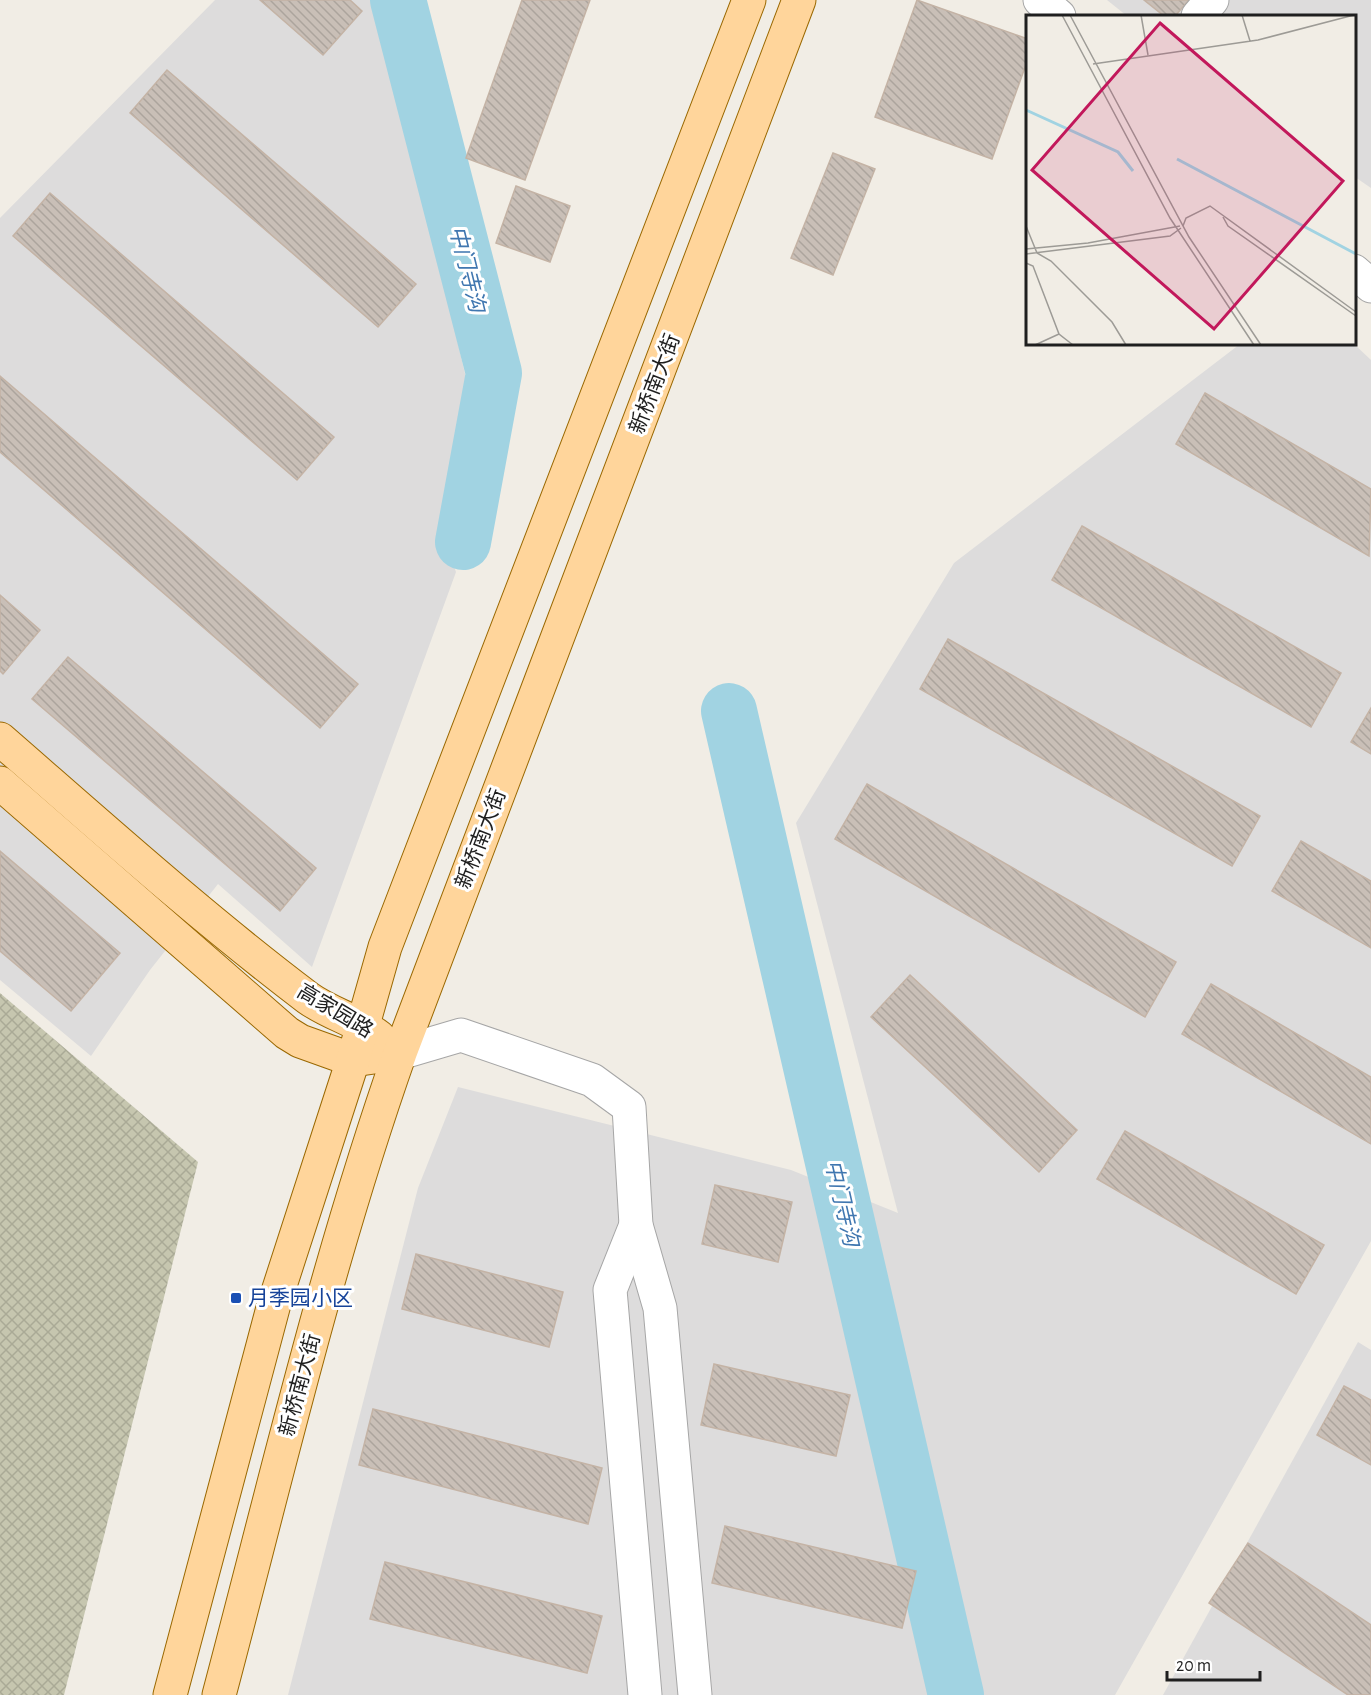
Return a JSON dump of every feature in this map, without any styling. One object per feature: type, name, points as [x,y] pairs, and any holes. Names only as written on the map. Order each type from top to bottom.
[{"type":"main road","points":[[170,1695],[274,1304],[353,1060],[385,947],[749,0]]},
{"type":"main road","name":"新桥南大街","points":[[219,1695],[305,1361],[369,1139],[799,0]]},
{"type":"main road","name":"高家园路","points":[[0,739],[223,932],[311,1000],[363,1024],[400,1053]]},
{"type":"main road","name":"高家园路","points":[[0,783],[287,1033],[300,1041],[353,1060],[400,1053]]},
{"type":"street","points":[[1040,0],[1058,15]]},
{"type":"street","points":[[1199,15],[1212,0]]},
{"type":"street","points":[[1356,273],[1371,286]]},
{"type":"street","points":[[400,1053],[461,1035],[592,1080],[629,1107],[636,1226],[660,1308],[695,1695]]},
{"type":"street","points":[[636,1226],[610,1290],[645,1695]]},
{"type":"shaded area","points":[[215,0],[378,0],[466,378],[439,524],[456,572],[312,967],[218,884],[150,970],[91,1056],[0,980],[0,218]]},
{"type":"shaded area","points":[[1107,0],[1371,0],[1371,188],[1356,178],[1356,15],[1126,15]]},
{"type":"shaded area","points":[[1239,345],[1355,345],[1371,360],[1371,1241],[1115,1695],[288,1695],[418,1188],[458,1087],[791,1170],[898,1213],[796,823],[954,563]]},
{"type":"shaded area","points":[[0,993],[198,1162],[64,1695],[0,1695]]},
{"type":"shaded area","points":[[1358,1342],[1371,1350],[1371,1695],[1163,1695]]},
{"type":"building","points":[[260,0],[350,0],[362,11],[323,55]]},
{"type":"building","points":[[522,0],[590,0],[525,180],[466,158]]},
{"type":"building","points":[[917,0],[1026,38],[1026,65],[992,159],[875,117]]},
{"type":"building","points":[[1144,0],[1189,0],[1176,15],[1163,15]]},
{"type":"building","points":[[167,70],[416,284],[378,327],[130,113]]},
{"type":"building","points":[[833,153],[875,169],[833,275],[791,258]]},
{"type":"building","points":[[516,186],[570,206],[550,262],[496,243]]},
{"type":"building","points":[[50,193],[334,437],[297,480],[13,236]]},
{"type":"building","points":[[0,376],[358,684],[320,728],[0,452]]},
{"type":"building","points":[[1205,393],[1371,489],[1369,556],[1176,444]]},
{"type":"building","points":[[1082,526],[1341,673],[1311,727],[1052,580]]},
{"type":"building","points":[[0,595],[40,630],[3,674],[0,671]]},
{"type":"building","points":[[948,639],[1260,816],[1232,866],[920,689]]},
{"type":"building","points":[[68,657],[316,868],[280,911],[32,699]]},
{"type":"building","points":[[1371,708],[1371,754],[1351,742]]},
{"type":"building","points":[[867,784],[1176,962],[1145,1017],[835,839]]},
{"type":"building","points":[[1301,841],[1371,881],[1371,948],[1272,891]]},
{"type":"building","points":[[0,851],[120,953],[71,1011],[0,951]]},
{"type":"building","points":[[910,975],[1077,1130],[1039,1172],[871,1017]]},
{"type":"building","points":[[1211,984],[1371,1077],[1371,1144],[1182,1034]]},
{"type":"building","points":[[1125,1131],[1324,1245],[1296,1294],[1097,1179]]},
{"type":"building","points":[[715,1185],[792,1202],[778,1262],[702,1244]]},
{"type":"building","points":[[416,1254],[563,1292],[549,1347],[402,1309]]},
{"type":"building","points":[[714,1364],[850,1395],[836,1456],[701,1425]]},
{"type":"building","points":[[1344,1386],[1371,1400],[1371,1465],[1317,1435]]},
{"type":"building","points":[[373,1409],[602,1468],[588,1524],[359,1465]]},
{"type":"building","points":[[725,1526],[916,1571],[902,1628],[712,1583]]},
{"type":"building","points":[[1248,1543],[1371,1625],[1371,1695],[1348,1695],[1209,1603]]},
{"type":"building","points":[[385,1562],[602,1616],[587,1673],[370,1619]]},
{"type":"waterway","name":"中门寺沟","points":[[398,0],[494,373],[463,542]]},
{"type":"waterway","name":"中门寺沟","points":[[729,711],[956,1695]]},
{"type":"place","name":"月季园小区","points":[[236,1298]]}]
